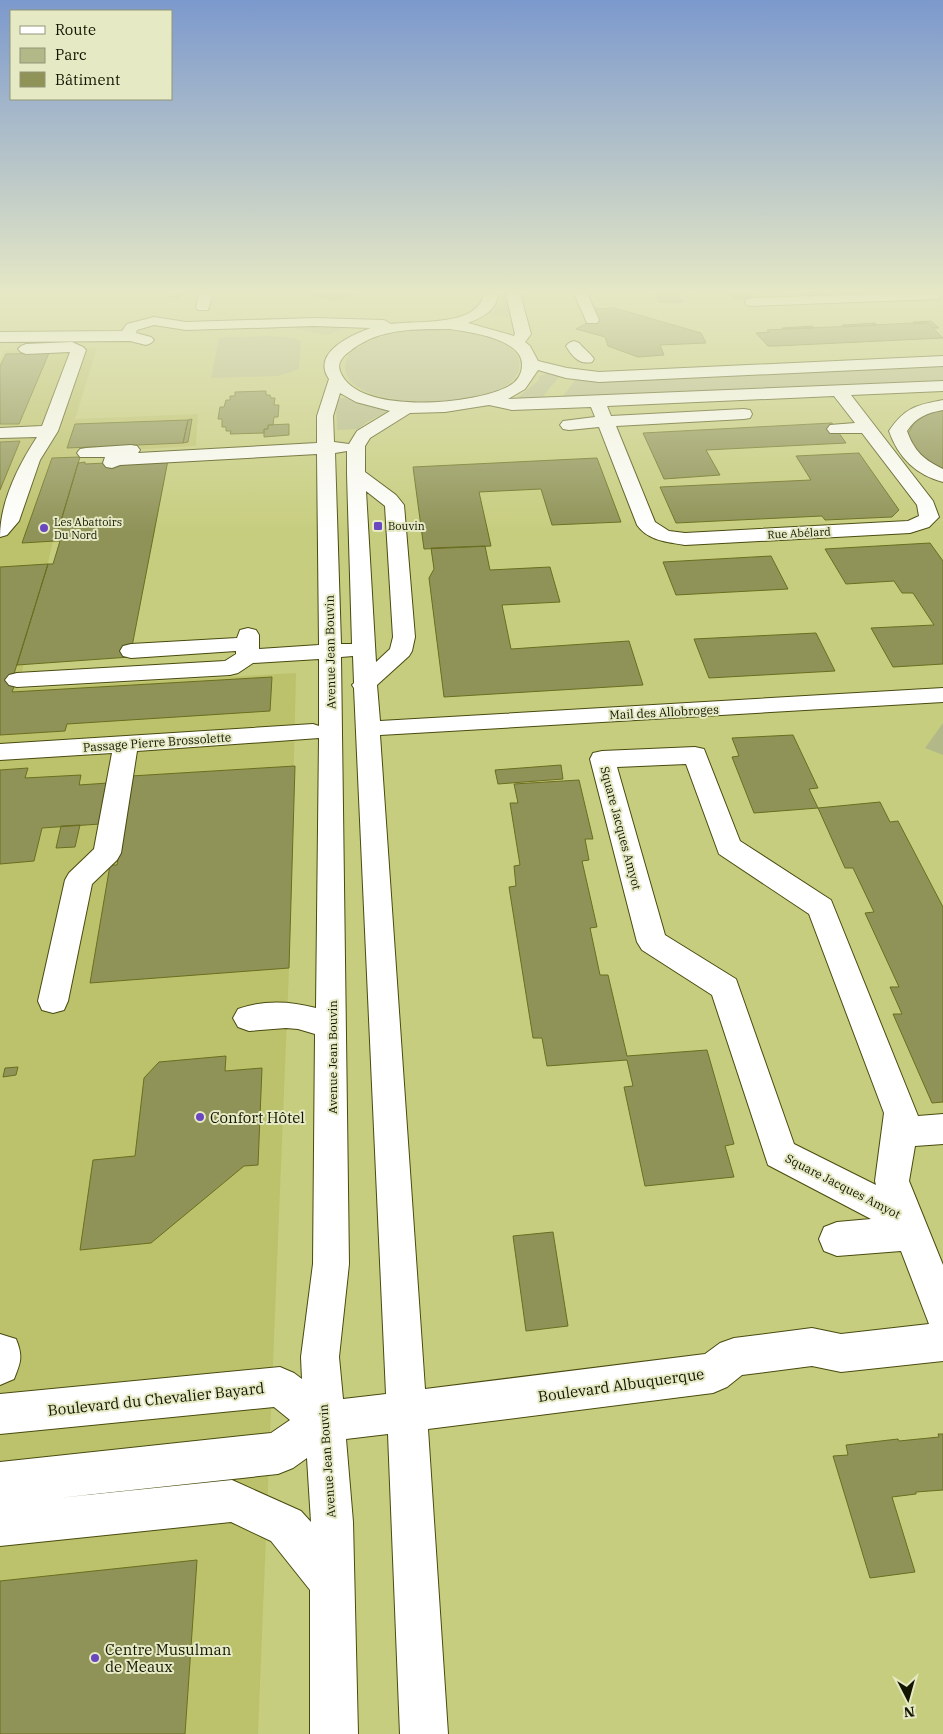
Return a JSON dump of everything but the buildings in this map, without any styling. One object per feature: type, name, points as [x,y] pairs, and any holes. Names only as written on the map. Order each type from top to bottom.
[{"type":"street","points":[[0,531],[9,521],[31,460],[49,431],[71,371]]},
{"type":"street","points":[[331,371],[336,381],[351,393],[367,399],[406,408],[436,409],[465,406],[491,400],[514,390],[528,379],[530,371]]},
{"type":"street","points":[[558,371],[599,377],[730,371]]},
{"type":"street","name":"Avenue Jean Bouvin","points":[[334,1734],[332,1522],[320,1357],[331,1264],[330,651],[325,416],[336,381]]},
{"type":"street","points":[[491,400],[512,405],[943,386]]},
{"type":"street","name":"Rue Abélard","points":[[597,402],[648,525],[664,536],[685,539],[910,527],[922,523],[929,517],[926,505],[839,391]]},
{"type":"street","points":[[943,405],[925,409],[906,417],[898,431],[902,446],[916,464],[943,476]]},
{"type":"street","points":[[406,408],[366,431],[356,460],[364,685],[424,1734]]},
{"type":"street","points":[[834,410],[853,409]]},
{"type":"street","points":[[569,425],[605,421],[765,413]]},
{"type":"street","points":[[836,429],[866,428]]},
{"type":"street","points":[[0,433],[49,431]]},
{"type":"street","points":[[86,452],[229,446],[260,459]]},
{"type":"street","points":[[167,466],[260,459],[326,448],[356,460],[394,505],[404,636],[401,651],[364,685]]},
{"type":"street","points":[[112,463],[112,460],[260,459]]},
{"type":"street","points":[[131,651],[248,645],[330,651],[363,649]]},
{"type":"street","points":[[40,662],[39,668],[248,645]]},
{"type":"street","points":[[16,680],[230,668],[248,645]]},
{"type":"street","name":"Mail des Allobroges","points":[[384,728],[943,695]]},
{"type":"street","name":"Passage Pierre Brossolette","points":[[0,752],[313,732]]},
{"type":"street","points":[[52,1001],[79,880],[107,853],[126,744]]},
{"type":"street","name":"Square Jacques Amyot","points":[[909,1226],[780,1154],[757,1067],[732,987],[652,942],[602,759],[695,755],[729,847],[821,908],[840,979],[871,1057],[901,1113],[900,1132],[892,1181],[943,1313]]},
{"type":"street","points":[[249,1018],[298,1016],[332,1026]]},
{"type":"street","points":[[900,1132],[943,1129]]},
{"type":"street","points":[[837,1239],[909,1226]]},
{"type":"street","name":"Boulevard Albuquerque","points":[[324,1421],[518,1399],[713,1373],[734,1357],[812,1347],[841,1353],[943,1342]]},
{"type":"street","name":"Boulevard du Chevalier Bayard","points":[[0,1414],[280,1387],[324,1421]]},
{"type":"street","points":[[0,1483],[278,1453],[324,1421]]},
{"type":"street","points":[[0,1525],[232,1501],[286,1526],[333,1583]]},
{"type":"shaded area","points":[[0,371],[90,371],[75,419],[198,414],[196,446],[80,453],[58,520],[18,689],[296,673],[289,968],[258,1734],[0,1734]]},
{"type":"green space","points":[[212,371],[293,371],[278,376],[211,378]]},
{"type":"green space","points":[[346,371],[518,371],[516,376],[502,388],[480,396],[453,401],[423,402],[395,400],[370,393],[352,383]]},
{"type":"green space","points":[[834,371],[943,371],[943,381],[561,399],[576,379],[612,381]]},
{"type":"green space","points":[[550,373],[560,376],[544,395],[545,400],[516,399],[539,380],[539,376]]},
{"type":"green space","points":[[341,398],[386,410],[387,412],[358,429],[337,430],[336,401]]},
{"type":"green space","points":[[943,723],[943,755],[925,748]]},
{"type":"place","name":"Bouvin","points":[[378,526]]},
{"type":"place","name":"Les Abattoirs Du Nord","points":[[44,528]]},
{"type":"place","name":"Confort Hôtel","points":[[200,1117]]},
{"type":"place","name":"Centre Musulman de Meaux","points":[[95,1658]]}]
